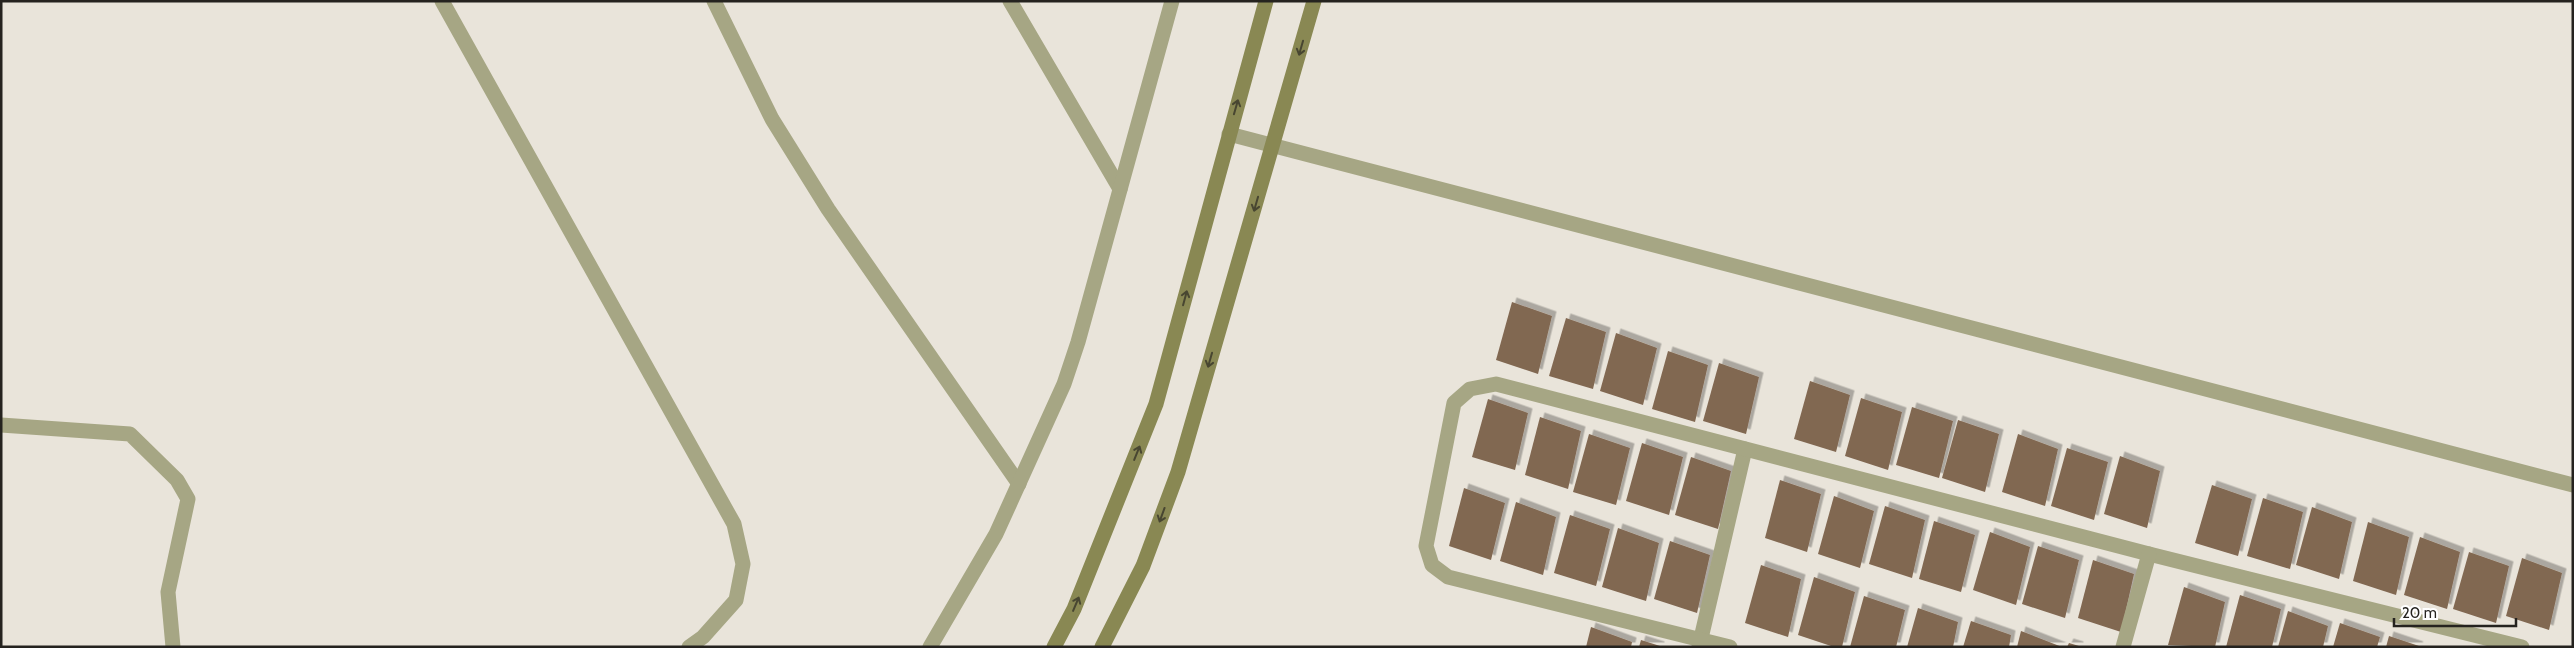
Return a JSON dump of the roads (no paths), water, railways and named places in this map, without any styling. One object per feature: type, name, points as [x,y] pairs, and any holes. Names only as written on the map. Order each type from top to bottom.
[{"type":"street","points":[[442,1],[734,524],[743,564],[736,600],[703,636],[689,647]]},
{"type":"street","points":[[714,1],[772,119],[828,209],[1019,484]]},
{"type":"street","points":[[1010,1],[1120,189]]},
{"type":"street","points":[[930,647],[983,559],[1064,384],[1078,342],[1172,1]]},
{"type":"street","points":[[1054,647],[1074,610],[1156,404],[1266,1]]},
{"type":"street","points":[[1102,647],[1143,566],[1178,472],[1314,1]]},
{"type":"street","points":[[1229,134],[2139,374],[2573,485]]},
{"type":"street","points":[[1730,647],[1700,643],[1448,577],[1432,564],[1426,546],[1454,403],[1470,388],[1496,384],[2149,554],[2522,647]]},
{"type":"street","points":[[1,426],[130,434],[177,480],[188,499],[168,592],[173,647]]},
{"type":"street","points":[[1700,643],[1745,449]]},
{"type":"street","points":[[2124,647],[2149,554]]}]
